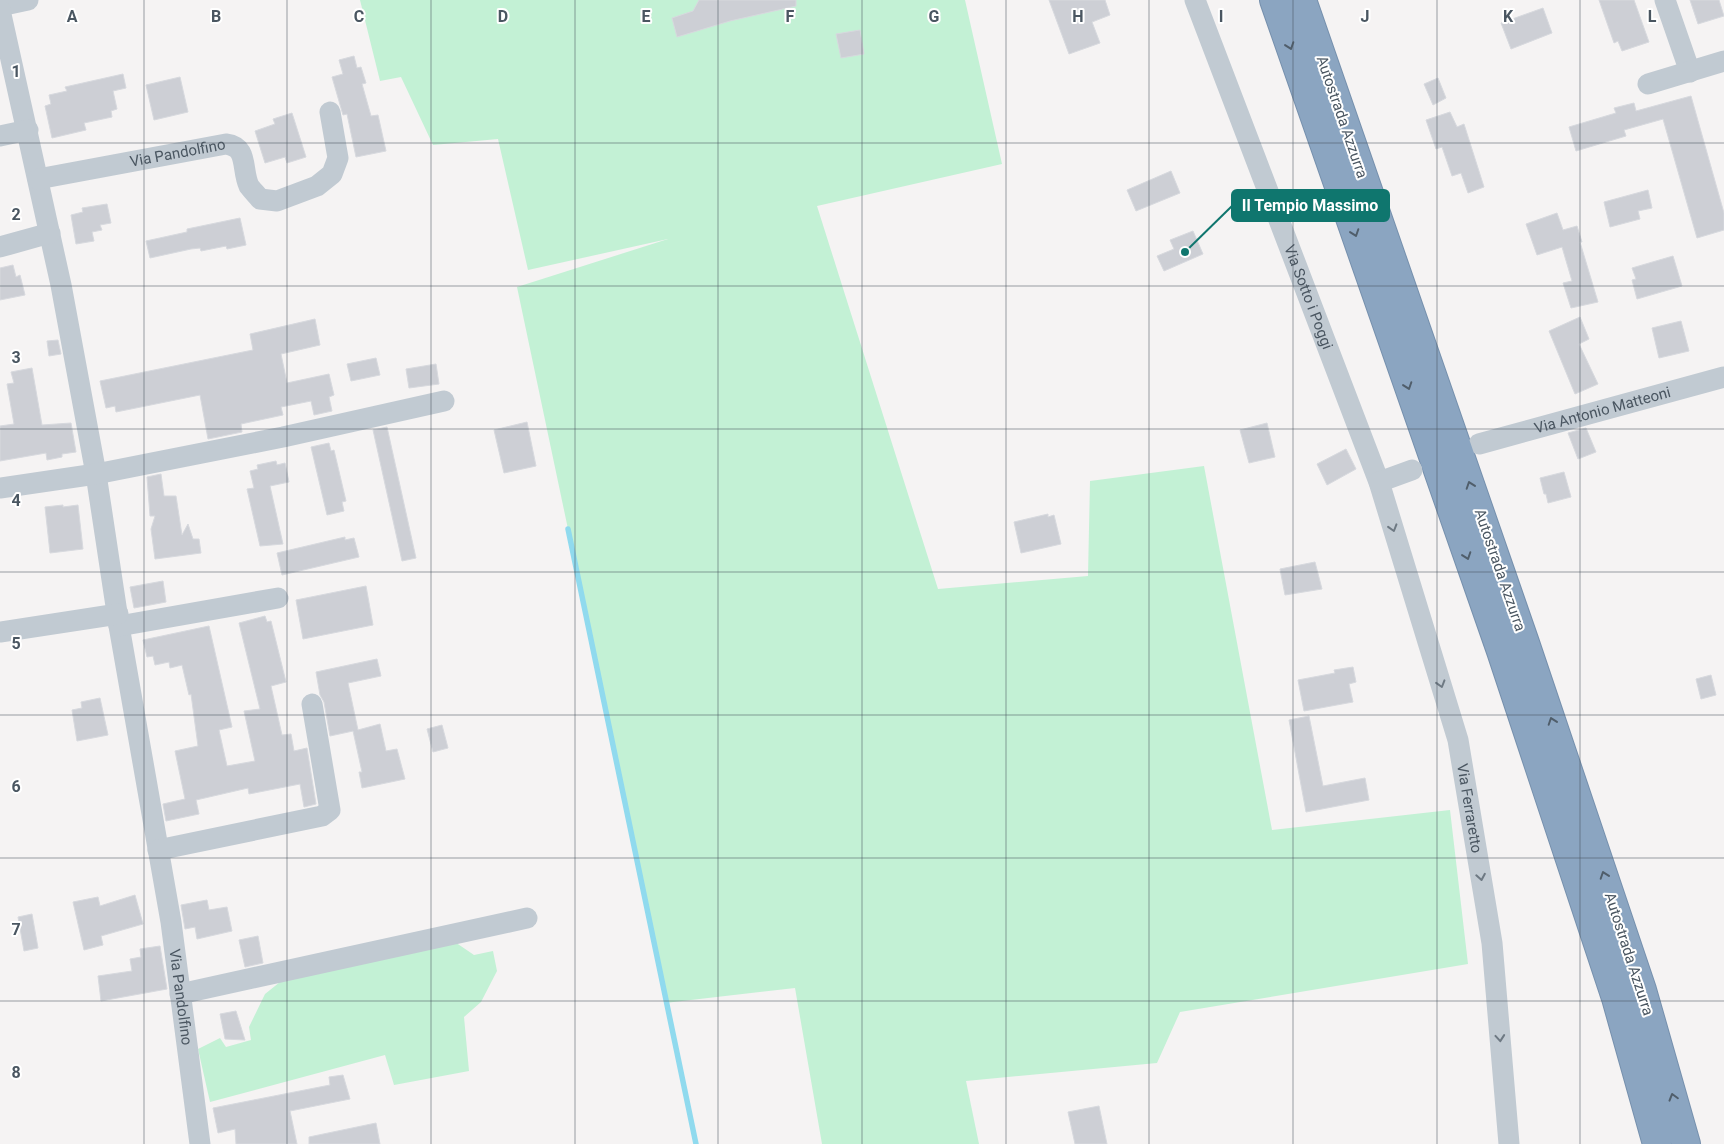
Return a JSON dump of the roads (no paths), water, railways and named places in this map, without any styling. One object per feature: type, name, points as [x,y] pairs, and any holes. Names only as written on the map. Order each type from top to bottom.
[{"type":"highway","name":"Autostrada Azzurra","points":[[1274,0],[1526,726],[1616,998],[1657,1144]]},
{"type":"highway","name":"Autostrada Azzurra","points":[[1302,0],[1525,642],[1639,980],[1686,1144]]},
{"type":"street","points":[[0,6],[28,0]]},
{"type":"street","name":"Via Sotto i Poggi","points":[[1195,0],[1379,482]]},
{"type":"street","points":[[1665,0],[1690,72]]},
{"type":"street","name":"Via Pandolfino","points":[[0,10],[50,232],[96,474],[158,850],[200,1144]]},
{"type":"street","points":[[1648,84],[1724,61]]},
{"type":"street","name":"Via Pandolfino","points":[[38,179],[226,144],[235,145],[240,150],[250,187],[260,199],[277,201],[317,186],[332,174],[338,158],[330,112]]},
{"type":"street","points":[[0,136],[28,130]]},
{"type":"street","points":[[0,247],[50,232]]},
{"type":"street","name":"Via Antonio Matteoni","points":[[1480,444],[1724,377]]},
{"type":"street","points":[[0,488],[96,474],[283,437],[444,401]]},
{"type":"street","points":[[1379,482],[1412,470]]},
{"type":"street","name":"Via Ferraretto","points":[[1379,482],[1458,740],[1492,943],[1509,1144]]},
{"type":"street","points":[[0,632],[119,620],[278,598]]},
{"type":"street","points":[[158,850],[322,816],[330,810],[312,704]]},
{"type":"street","points":[[180,994],[527,918]]},
{"type":"waterway","points":[[568,529],[696,1144]]},
{"type":"place","name":"Il Tempio Massimo","points":[[1185,252]]}]
